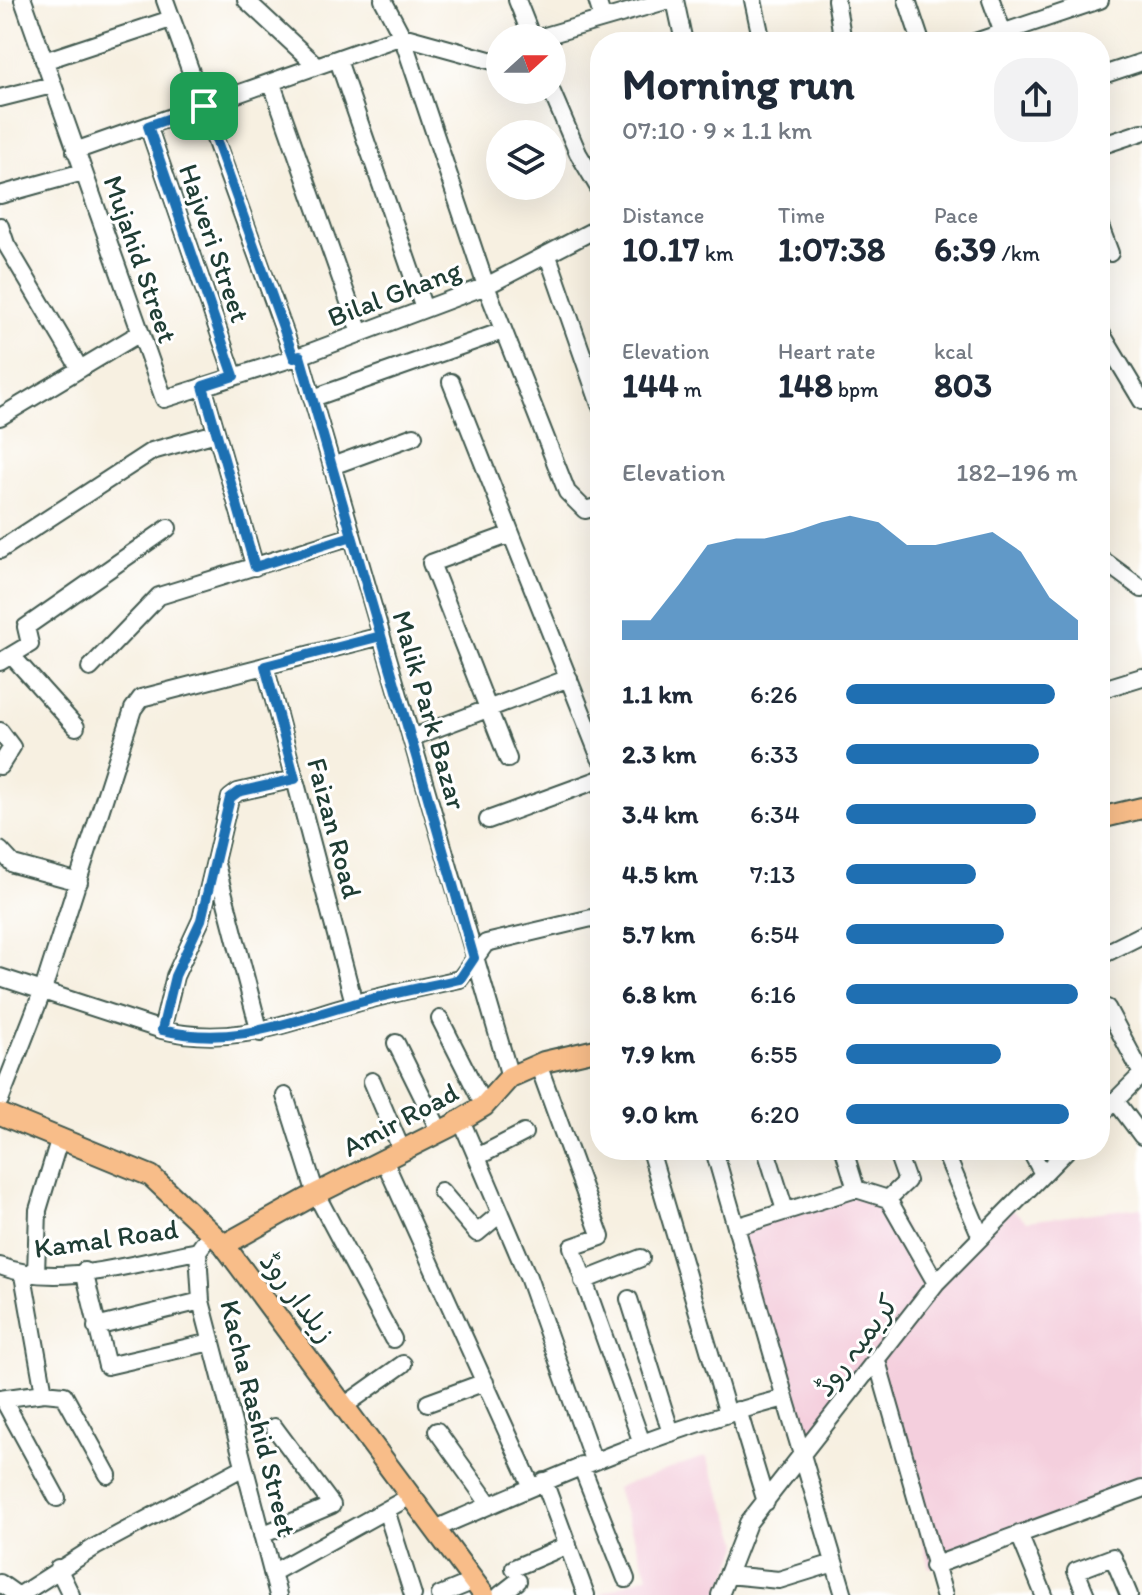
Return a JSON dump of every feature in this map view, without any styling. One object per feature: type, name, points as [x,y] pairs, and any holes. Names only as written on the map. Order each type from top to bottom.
[{"type":"main road","points":[[1110,816],[1142,808]]},
{"type":"main road","name":"Amir Road","points":[[218,1239],[440,1132],[484,1106],[510,1077],[538,1064],[590,1051]]},
{"type":"main road","name":"زیلدار روڈ","points":[[0,1114],[151,1176],[218,1239],[479,1588]]},
{"type":"street","name":"Mujahid Street","points":[[23,0],[164,399],[297,357]]},
{"type":"street","name":"Malik Park Bazar","points":[[165,0],[313,398],[510,1077]]},
{"type":"street","points":[[246,0],[317,66]]},
{"type":"street","points":[[383,0],[402,36],[486,286],[590,233]]},
{"type":"street","points":[[517,0],[528,24]]},
{"type":"street","points":[[597,0],[603,19]]},
{"type":"street","points":[[566,29],[672,0],[681,32]]},
{"type":"street","points":[[753,0],[760,32]]},
{"type":"street","points":[[836,0],[841,32]]},
{"type":"street","points":[[907,0],[918,32]]},
{"type":"street","points":[[991,0],[1003,32]]},
{"type":"street","points":[[1006,32],[1100,0]]},
{"type":"street","points":[[44,61],[171,19]]},
{"type":"street","points":[[75,151],[402,36],[486,59]]},
{"type":"street","points":[[338,60],[424,309]]},
{"type":"street","points":[[1110,73],[1142,62]]},
{"type":"street","points":[[272,84],[360,333]]},
{"type":"street","points":[[0,98],[52,85]]},
{"type":"street","points":[[557,104],[590,173]]},
{"type":"street","name":"Hajveri Street","points":[[148,126],[234,376]]},
{"type":"street","points":[[1110,143],[1142,132]]},
{"type":"street","points":[[0,195],[83,172]]},
{"type":"street","points":[[0,226],[6,244],[80,369]]},
{"type":"street","points":[[548,256],[590,376]]},
{"type":"street","name":"Bilal Ghang","points":[[297,357],[486,286],[567,492],[585,510],[590,509]]},
{"type":"street","points":[[313,398],[503,331]]},
{"type":"street","points":[[0,417],[140,333]]},
{"type":"street","points":[[1110,348],[1142,401]]},
{"type":"street","points":[[451,382],[590,732]]},
{"type":"street","points":[[203,386],[255,567]]},
{"type":"street","points":[[0,550],[152,451],[216,433]]},
{"type":"street","points":[[332,466],[414,436]]},
{"type":"street","points":[[76,727],[6,659],[30,644],[26,627],[168,528]]},
{"type":"street","points":[[508,759],[431,563],[511,534]]},
{"type":"street","points":[[90,668],[154,599],[352,536]]},
{"type":"street","points":[[1110,565],[1142,589]]},
{"type":"street","points":[[0,1100],[43,990],[133,709],[141,698],[381,636]]},
{"type":"street","name":"Faizan Road","points":[[265,666],[354,1003]]},
{"type":"street","points":[[1110,687],[1142,677]]},
{"type":"street","points":[[411,738],[569,678]]},
{"type":"street","points":[[0,731],[12,747],[0,766]]},
{"type":"street","points":[[162,1030],[175,976],[201,920],[233,794],[295,779]]},
{"type":"street","points":[[488,820],[590,783]]},
{"type":"street","points":[[0,850],[13,864],[79,882]]},
{"type":"street","points":[[216,862],[260,1033]]},
{"type":"street","points":[[0,977],[188,1037],[260,1033],[354,1003],[460,979],[486,943],[590,919]]},
{"type":"street","points":[[1110,951],[1142,935]]},
{"type":"street","points":[[1110,1014],[1142,1074],[1110,1105]]},
{"type":"street","points":[[440,1019],[484,1106]]},
{"type":"street","points":[[396,1043],[440,1132]]},
{"type":"street","points":[[538,1064],[601,1237],[572,1247],[642,1443]]},
{"type":"street","points":[[372,1081],[393,1155],[485,1382],[568,1545],[586,1595]]},
{"type":"street","points":[[285,1096],[316,1194],[393,1339]]},
{"type":"street","points":[[1115,1100],[1141,1133]]},
{"type":"street","points":[[461,1120],[528,1277],[626,1579]]},
{"type":"street","points":[[477,1157],[524,1133]]},
{"type":"street","points":[[44,1393],[29,1274],[38,1210],[60,1137]]},
{"type":"street","points":[[653,1160],[733,1412],[766,1502]]},
{"type":"street","points":[[717,1160],[844,1595]]},
{"type":"street","points":[[769,1160],[785,1210]]},
{"type":"street","points":[[847,1160],[856,1189]]},
{"type":"street","points":[[888,1199],[907,1181],[900,1160]]},
{"type":"street","points":[[948,1160],[981,1237]]},
{"type":"street","points":[[1035,1160],[1043,1174]]},
{"type":"street","name":"کریمیہ روڈ","points":[[720,1595],[748,1523],[802,1459],[936,1283],[1057,1160]]},
{"type":"street","points":[[736,1227],[856,1189],[888,1199],[936,1283]]},
{"type":"street","points":[[441,1191],[477,1233],[501,1213]]},
{"type":"street","name":"Kamal Road","points":[[0,1266],[29,1274],[84,1271],[198,1251],[218,1239]]},
{"type":"street","name":"Kacha Rashid Street","points":[[198,1251],[201,1301],[242,1468],[278,1595]]},
{"type":"street","points":[[583,1281],[641,1258]]},
{"type":"street","points":[[84,1271],[107,1366],[211,1342]]},
{"type":"street","points":[[629,1299],[671,1433]]},
{"type":"street","points":[[96,1327],[201,1301]]},
{"type":"street","points":[[877,1361],[933,1566],[944,1595]]},
{"type":"street","points":[[344,1406],[403,1364]]},
{"type":"street","points":[[428,1403],[485,1382]]},
{"type":"street","points":[[57,1498],[2,1399],[44,1393],[64,1395],[108,1475]]},
{"type":"street","points":[[435,1529],[587,1462],[733,1412],[785,1398]]},
{"type":"street","points":[[262,1535],[332,1505],[274,1427]]},
{"type":"street","points":[[437,1431],[490,1505]]},
{"type":"street","points":[[0,1583],[18,1595],[58,1568],[242,1468]]},
{"type":"street","points":[[933,1566],[1142,1489]]},
{"type":"street","points":[[272,1573],[411,1496]]},
{"type":"street","points":[[386,1510],[413,1595]]},
{"type":"street","points":[[1019,1534],[1044,1595]]},
{"type":"street","points":[[500,1595],[516,1574],[568,1545]]},
{"type":"street","points":[[1086,1595],[1076,1571],[1113,1557],[1129,1595]]},
{"type":"street","points":[[728,1575],[779,1580],[834,1563]]},
{"type":"street","points":[[58,1568],[71,1595]]},
{"type":"street","points":[[440,1595],[479,1588]]},
{"type":"shaded area","points":[[856,1189],[888,1199],[936,1282],[1010,1208],[1027,1221],[1142,1207],[1142,1489],[929,1568],[877,1362],[802,1459],[736,1227]]},
{"type":"shaded area","points":[[706,1456],[740,1543],[720,1595],[598,1595],[648,1575],[616,1488]]},
{"type":"route","points":[[204,106],[148,126],[234,376],[203,386],[255,567],[352,536],[381,636],[411,738],[474,958],[468,973],[460,979],[354,1003],[260,1033],[188,1037],[162,1030],[175,976],[201,920],[230,798],[238,792],[295,779],[265,666],[381,636],[300,356],[294,358],[204,106]]}]
